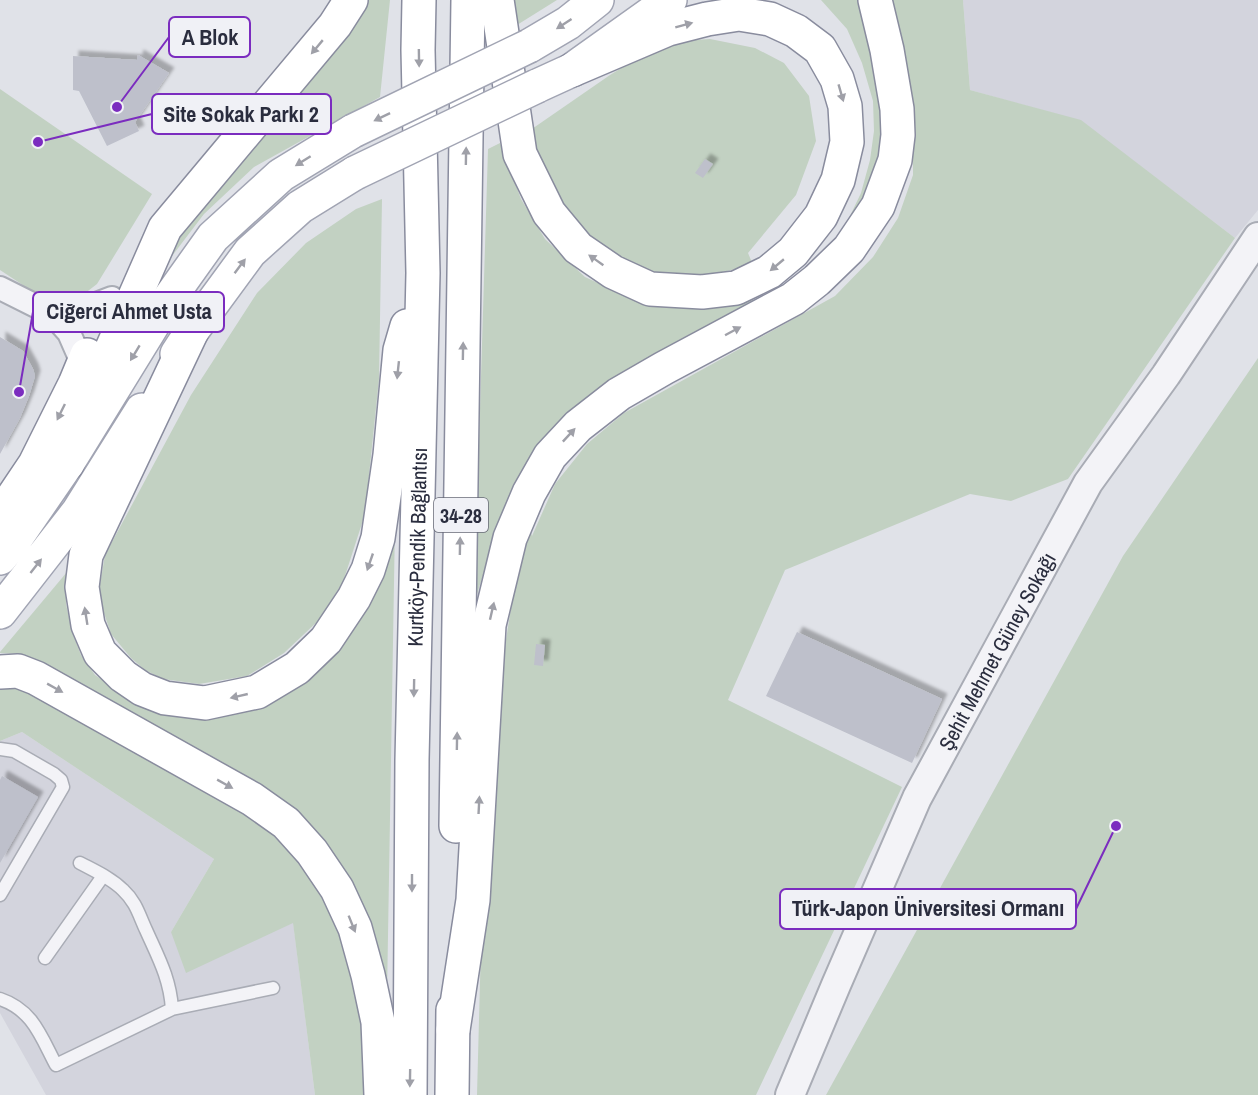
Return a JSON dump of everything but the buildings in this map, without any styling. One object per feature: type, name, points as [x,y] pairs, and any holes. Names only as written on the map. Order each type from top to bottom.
[{"type":"main road","points":[[67,464],[107,360],[165,228],[335,25],[351,0]]},
{"type":"main road","name":"Kurtköy-Pendik Bağlantısı","points":[[410,1095],[412,760],[423,273],[419,0]]},
{"type":"main road","name":"Kurtköy-Pendik Bağlantısı","points":[[452,1095],[468,0]]},
{"type":"main road","points":[[0,612],[78,512],[192,331],[250,252],[300,207],[355,173],[537,86],[668,29],[706,19],[739,14],[770,19],[796,31],[820,49],[837,79],[844,106],[848,142],[837,180],[821,216],[793,252],[769,272],[736,288],[702,292],[650,289],[613,272],[578,248],[549,213],[520,154],[496,0]]},
{"type":"main road","points":[[0,558],[67,464],[166,303],[213,237],[281,175],[353,131],[529,46],[568,22],[597,0]]},
{"type":"main road","points":[[572,70],[653,0]]},
{"type":"main road","points":[[572,70],[670,0]]},
{"type":"main road","points":[[453,1030],[473,900],[489,625],[510,538],[529,493],[550,456],[578,426],[619,394],[793,298],[817,280],[855,241],[878,206],[895,160],[898,135],[897,109],[887,50],[875,0]]},
{"type":"main road","points":[[0,516],[35,464],[112,298],[165,206],[280,90]]},
{"type":"main road","points":[[192,331],[86,555],[82,588],[88,625],[100,653],[123,676],[142,689],[165,698],[205,703],[257,692],[297,668],[326,640],[354,598],[368,570],[378,538],[390,455],[400,350],[423,273]]},
{"type":"main road","points":[[0,672],[18,671],[36,678],[252,799],[285,823],[312,852],[337,889],[358,938],[378,1022],[381,1095]]},
{"type":"street","name":"Şehit Mehmet Güney Sokağı","points":[[790,1095],[917,798],[1088,483],[1166,375],[1258,237]]},
{"type":"street","points":[[0,288],[52,314],[69,333],[82,365]]},
{"type":"street","points":[[52,314],[74,313],[112,298]]},
{"type":"lane","points":[[0,749],[15,751],[54,774],[61,780],[63,787],[0,895]]},
{"type":"lane","points":[[80,863],[123,889],[131,899],[165,971],[170,988],[172,1009]]},
{"type":"lane","points":[[45,958],[104,876]]},
{"type":"lane","points":[[0,999],[20,1008],[29,1017],[56,1065],[172,1009],[273,988]]},
{"type":"shaded area","points":[[963,0],[1258,0],[1258,210],[1235,238],[1081,121],[970,90]]},
{"type":"shaded area","points":[[22,732],[214,859],[171,932],[293,922],[315,1095],[46,1095],[0,1013],[0,741]]},
{"type":"green space","points":[[369,0],[390,0],[380,97],[254,167],[204,214],[156,277],[194,213],[362,12]]},
{"type":"green space","points":[[508,0],[557,0],[509,30]]},
{"type":"green space","points":[[821,0],[858,0],[882,98],[883,132],[879,170],[854,220],[849,218],[861,193],[870,160],[874,131],[873,101],[862,63],[847,29]]},
{"type":"green space","points":[[889,0],[963,0],[970,90],[1081,120],[1235,238],[1068,479],[1011,501],[970,494],[785,570],[728,700],[902,787],[756,1095],[477,1095],[482,907],[500,677],[516,577],[529,524],[532,536],[555,484],[587,444],[624,413],[835,296],[873,257],[898,218],[913,175],[913,145]]},
{"type":"green space","points":[[710,39],[755,48],[784,63],[809,96],[816,141],[796,195],[748,253],[753,265],[705,276],[654,273],[607,254],[572,220],[544,176],[529,131],[610,75],[664,42]]},
{"type":"green space","points":[[0,89],[152,194],[97,284],[84,294],[67,298],[38,295],[0,270]]},
{"type":"green space","points":[[500,143],[521,199],[545,239],[585,277],[624,295],[686,308],[762,299],[645,362],[571,411],[530,460],[500,520],[474,604],[488,149]]},
{"type":"green space","points":[[382,199],[379,379],[365,514],[343,582],[318,621],[284,653],[247,676],[199,684],[163,679],[145,670],[131,658],[111,634],[103,610],[96,608],[105,555],[191,395],[257,293],[306,243],[356,209]]},
{"type":"green space","points":[[1258,358],[1258,1095],[826,1095],[1123,556]]},
{"type":"green space","points":[[395,524],[387,995],[279,801],[72,679],[21,654],[0,652],[67,572],[66,604],[72,632],[81,655],[95,675],[139,705],[188,718],[232,713],[268,701]]},
{"type":"green space","points":[[6,684],[32,693],[278,830],[328,898],[346,942],[362,1021],[366,1095],[315,1095],[293,923],[186,973],[171,932],[214,859],[22,732],[0,741],[0,686]]},
{"type":"place","name":"A Blok","points":[[117,107]]},
{"type":"place","name":"Site Sokak Parkı 2","points":[[38,142]]},
{"type":"place","name":"Ciğerci Ahmet Usta","points":[[19,392]]},
{"type":"place","name":"Türk-Japon Üniversitesi Ormanı","points":[[1116,826]]}]
